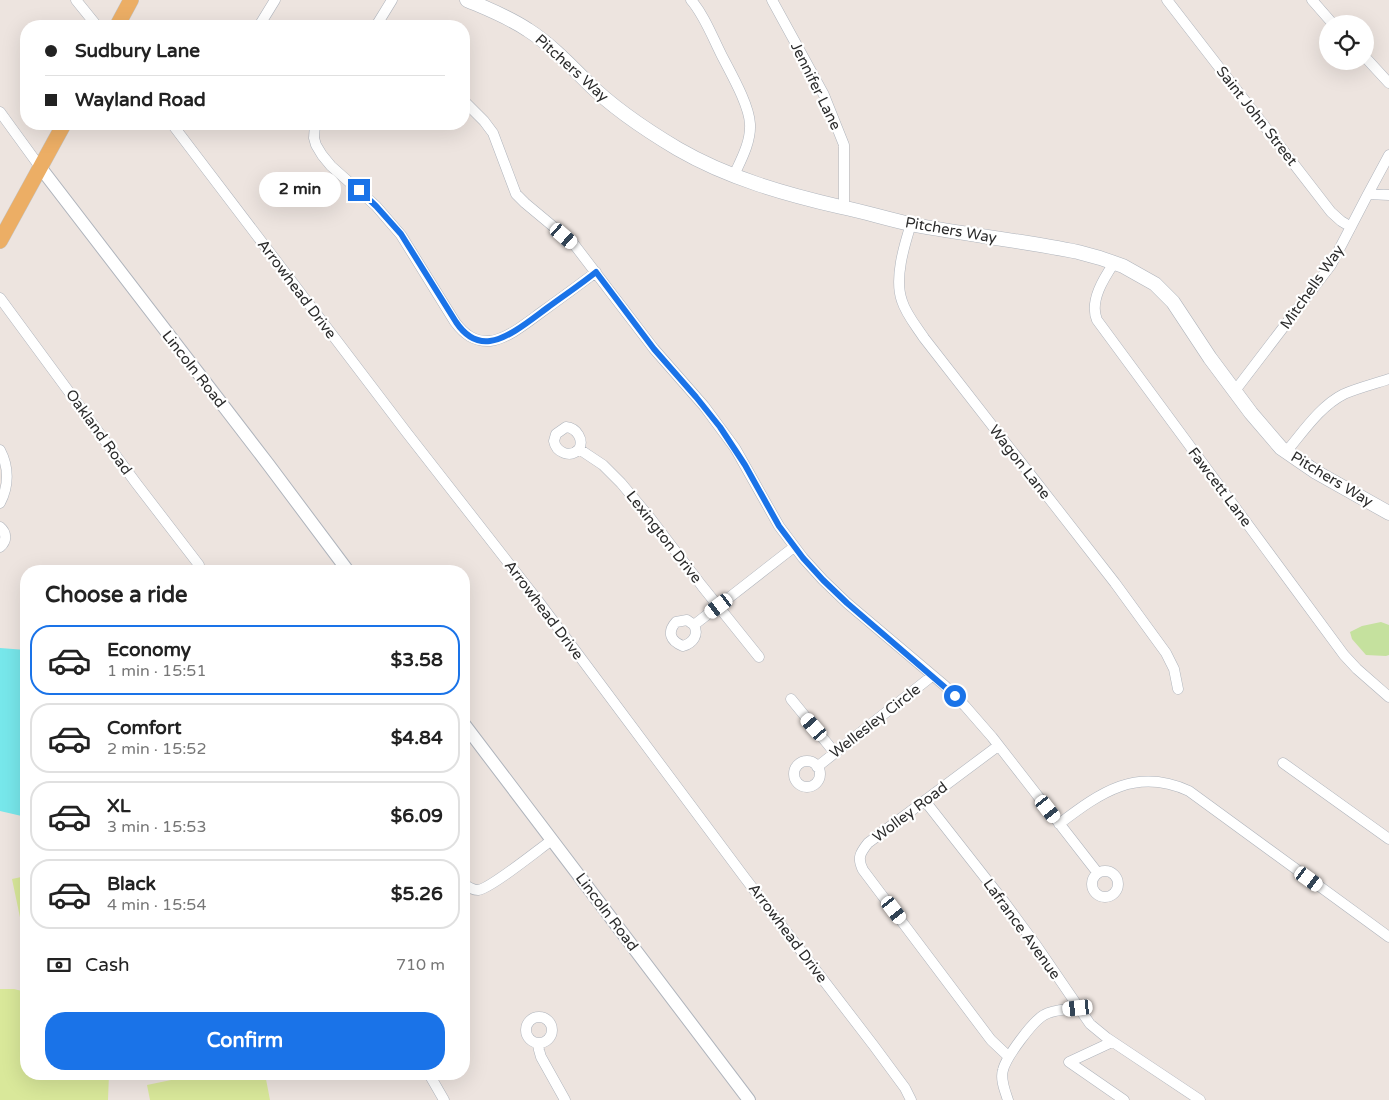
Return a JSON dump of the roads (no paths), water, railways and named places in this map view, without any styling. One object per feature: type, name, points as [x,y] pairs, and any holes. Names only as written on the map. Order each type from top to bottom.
[{"type":"main road","points":[[120,20],[131,0]]},
{"type":"main road","name":"Pitchers Way","points":[[467,0],[511,20],[533,33],[598,92],[648,130],[688,154],[734,175],[778,190],[911,224],[1058,248],[1100,258],[1129,269],[1148,279],[1167,296],[1234,392],[1272,439],[1286,452],[1335,483],[1389,513]]},
{"type":"main road","points":[[0,241],[61,130]]},
{"type":"street","points":[[76,0],[92,20]]},
{"type":"street","points":[[263,20],[275,0]]},
{"type":"street","points":[[380,20],[392,0]]},
{"type":"street","points":[[691,0],[709,30],[748,112],[750,128],[748,142],[734,175]]},
{"type":"street","name":"Jennifer Lane","points":[[772,0],[824,95],[844,145],[844,207]]},
{"type":"street","name":"Saint John Street","points":[[1167,0],[1331,212],[1351,227]]},
{"type":"street","points":[[1312,0],[1325,15]]},
{"type":"street","points":[[1374,67],[1389,83]]},
{"type":"street","points":[[470,107],[484,121],[493,134],[516,194],[525,204],[573,243],[654,349],[700,401],[745,465],[779,526],[794,547],[823,580],[847,603],[965,706],[1097,872]]},
{"type":"street","points":[[0,112],[40,167]]},
{"type":"street","name":"Arrowhead Drive","points":[[177,130],[538,602],[874,1046],[905,1088],[911,1100]]},
{"type":"street","points":[[315,130],[316,145],[322,155],[376,206],[401,234],[456,322],[469,337],[492,341],[519,328],[596,272]]},
{"type":"street","name":"Mitchells Way","points":[[1234,392],[1331,265],[1389,155]]},
{"type":"street","name":"Lincoln Road","points":[[40,167],[344,565]]},
{"type":"street","points":[[1368,194],[1389,195]]},
{"type":"street","name":"Wagon Lane","points":[[911,224],[905,242],[900,277],[900,294],[906,312],[1166,653],[1174,669],[1178,688]]},
{"type":"street","name":"Fawcett Lane","points":[[1114,263],[1105,275],[1096,297],[1094,310],[1097,320],[1344,656],[1388,695]]},
{"type":"street","name":"Oakland Road","points":[[0,298],[136,483],[199,565]]},
{"type":"street","points":[[1286,452],[1318,415],[1334,401],[1348,393],[1389,379]]},
{"type":"street","points":[[0,450],[5,460],[7,478],[5,492],[0,502]]},
{"type":"street","name":"Lexington Drive","points":[[579,450],[603,465],[621,483],[759,656]]},
{"type":"street","points":[[0,527],[6,536],[4,543],[0,547]]},
{"type":"street","points":[[694,625],[794,547]]},
{"type":"street","name":"Wellesley Circle","points":[[817,767],[932,676]]},
{"type":"street","points":[[791,699],[834,753]]},
{"type":"street","name":"Lincoln Road","points":[[470,732],[745,1099]]},
{"type":"street","name":"Wolley Road","points":[[998,746],[868,843],[861,852],[859,862],[863,870],[991,1040],[1008,1057]]},
{"type":"street","points":[[1284,763],[1389,839]]},
{"type":"street","points":[[1059,824],[1092,800],[1118,786],[1150,781],[1174,784],[1189,791],[1389,937]]},
{"type":"street","name":"Lafrance Avenue","points":[[925,801],[1005,903],[1090,1024],[1112,1042],[1200,1100]]},
{"type":"street","points":[[470,888],[481,889],[497,880],[552,840]]},
{"type":"street","points":[[1008,1100],[1002,1074],[1008,1057],[1034,1023],[1045,1014],[1078,1008]]},
{"type":"street","points":[[1112,1042],[1069,1062],[1124,1100]]},
{"type":"street","points":[[538,1044],[541,1057],[565,1100]]},
{"type":"street","points":[[432,1080],[444,1100]]},
{"type":"water","points":[[0,648],[20,650],[20,816],[0,811]]}]
